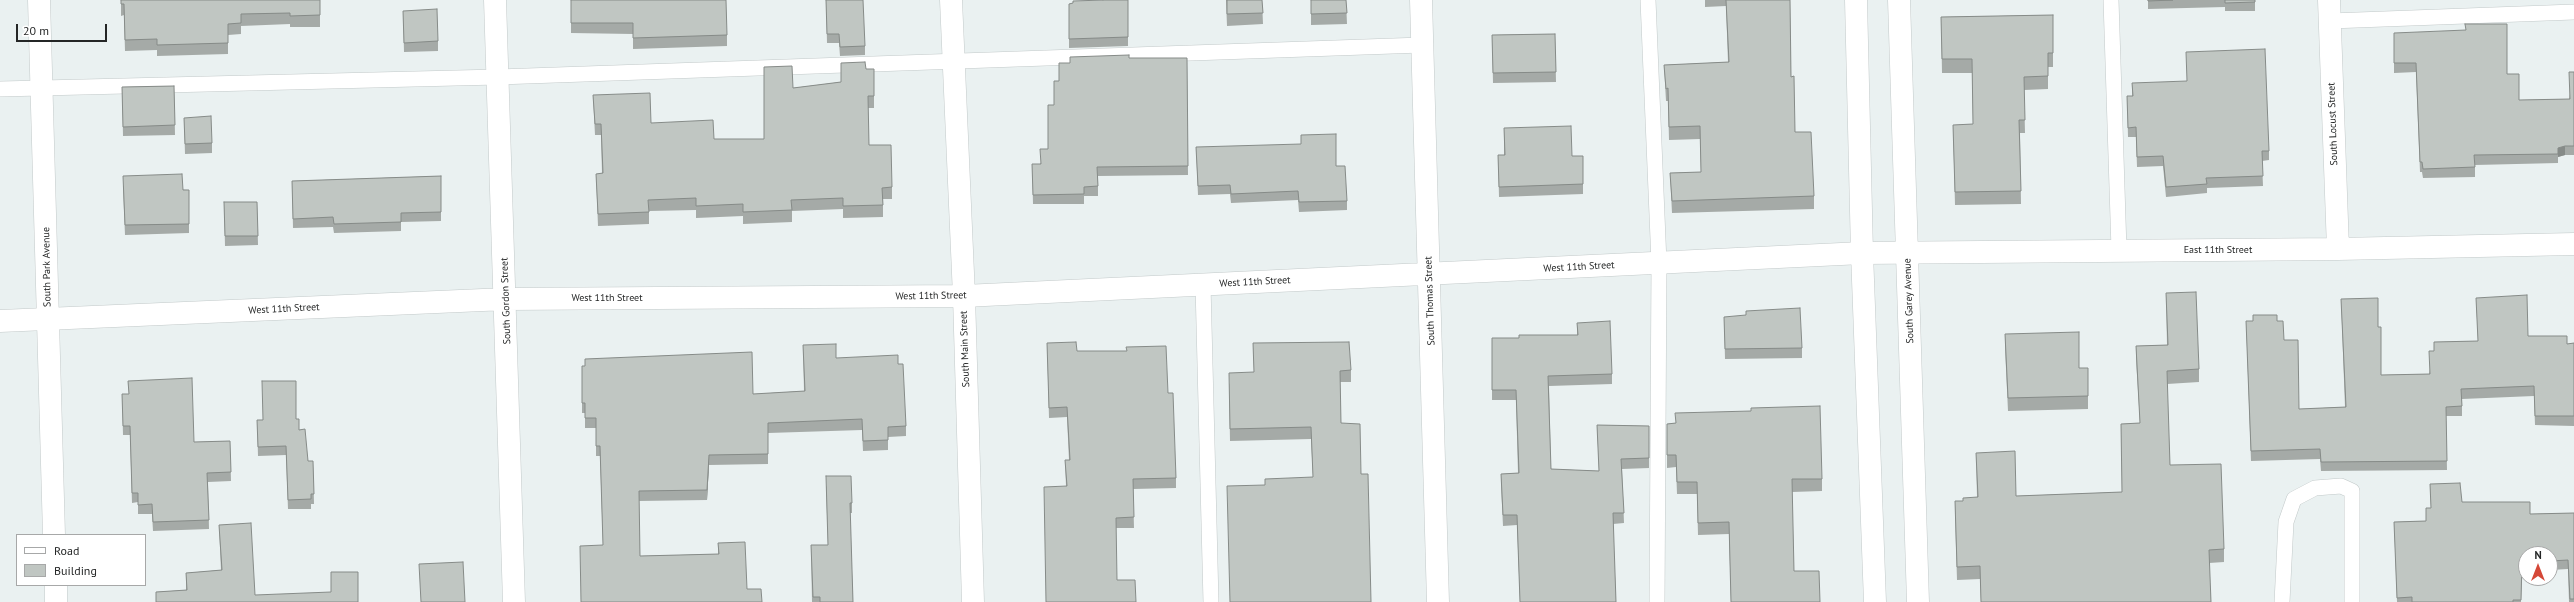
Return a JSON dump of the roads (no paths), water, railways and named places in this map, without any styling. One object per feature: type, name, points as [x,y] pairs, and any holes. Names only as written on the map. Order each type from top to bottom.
[{"type":"street","name":"South Park Avenue","points":[[39,0],[54,534]]},
{"type":"street","name":"South Gordon Street","points":[[495,0],[506,299],[514,602]]},
{"type":"street","name":"South Main Street","points":[[951,0],[964,296],[973,602]]},
{"type":"street","name":"South Thomas Street","points":[[1421,0],[1438,602]]},
{"type":"street","points":[[1856,0],[1862,253],[1875,602]]},
{"type":"street","name":"South Garey Avenue","points":[[1899,0],[1918,602]]},
{"type":"street","name":"South Locust Street","points":[[2329,10],[2338,249]]},
{"type":"street","name":"East 11th Street","points":[[1862,253],[2338,249],[2574,244]]},
{"type":"street","name":"West 11th Street","points":[[0,321],[506,299],[964,296],[1862,253]]},
{"type":"street","points":[[56,586],[56,602]]},
{"type":"lane","points":[[1648,0],[1659,263],[1657,602]]},
{"type":"lane","points":[[2111,0],[2118,250]]},
{"type":"lane","points":[[2329,10],[2574,12]]},
{"type":"lane","points":[[0,89],[498,77],[954,60],[1422,45]]},
{"type":"lane","points":[[1203,285],[1211,602]]},
{"type":"lane","points":[[2282,602],[2286,522],[2294,498],[2315,488],[2341,486],[2352,491],[2352,602]]}]
